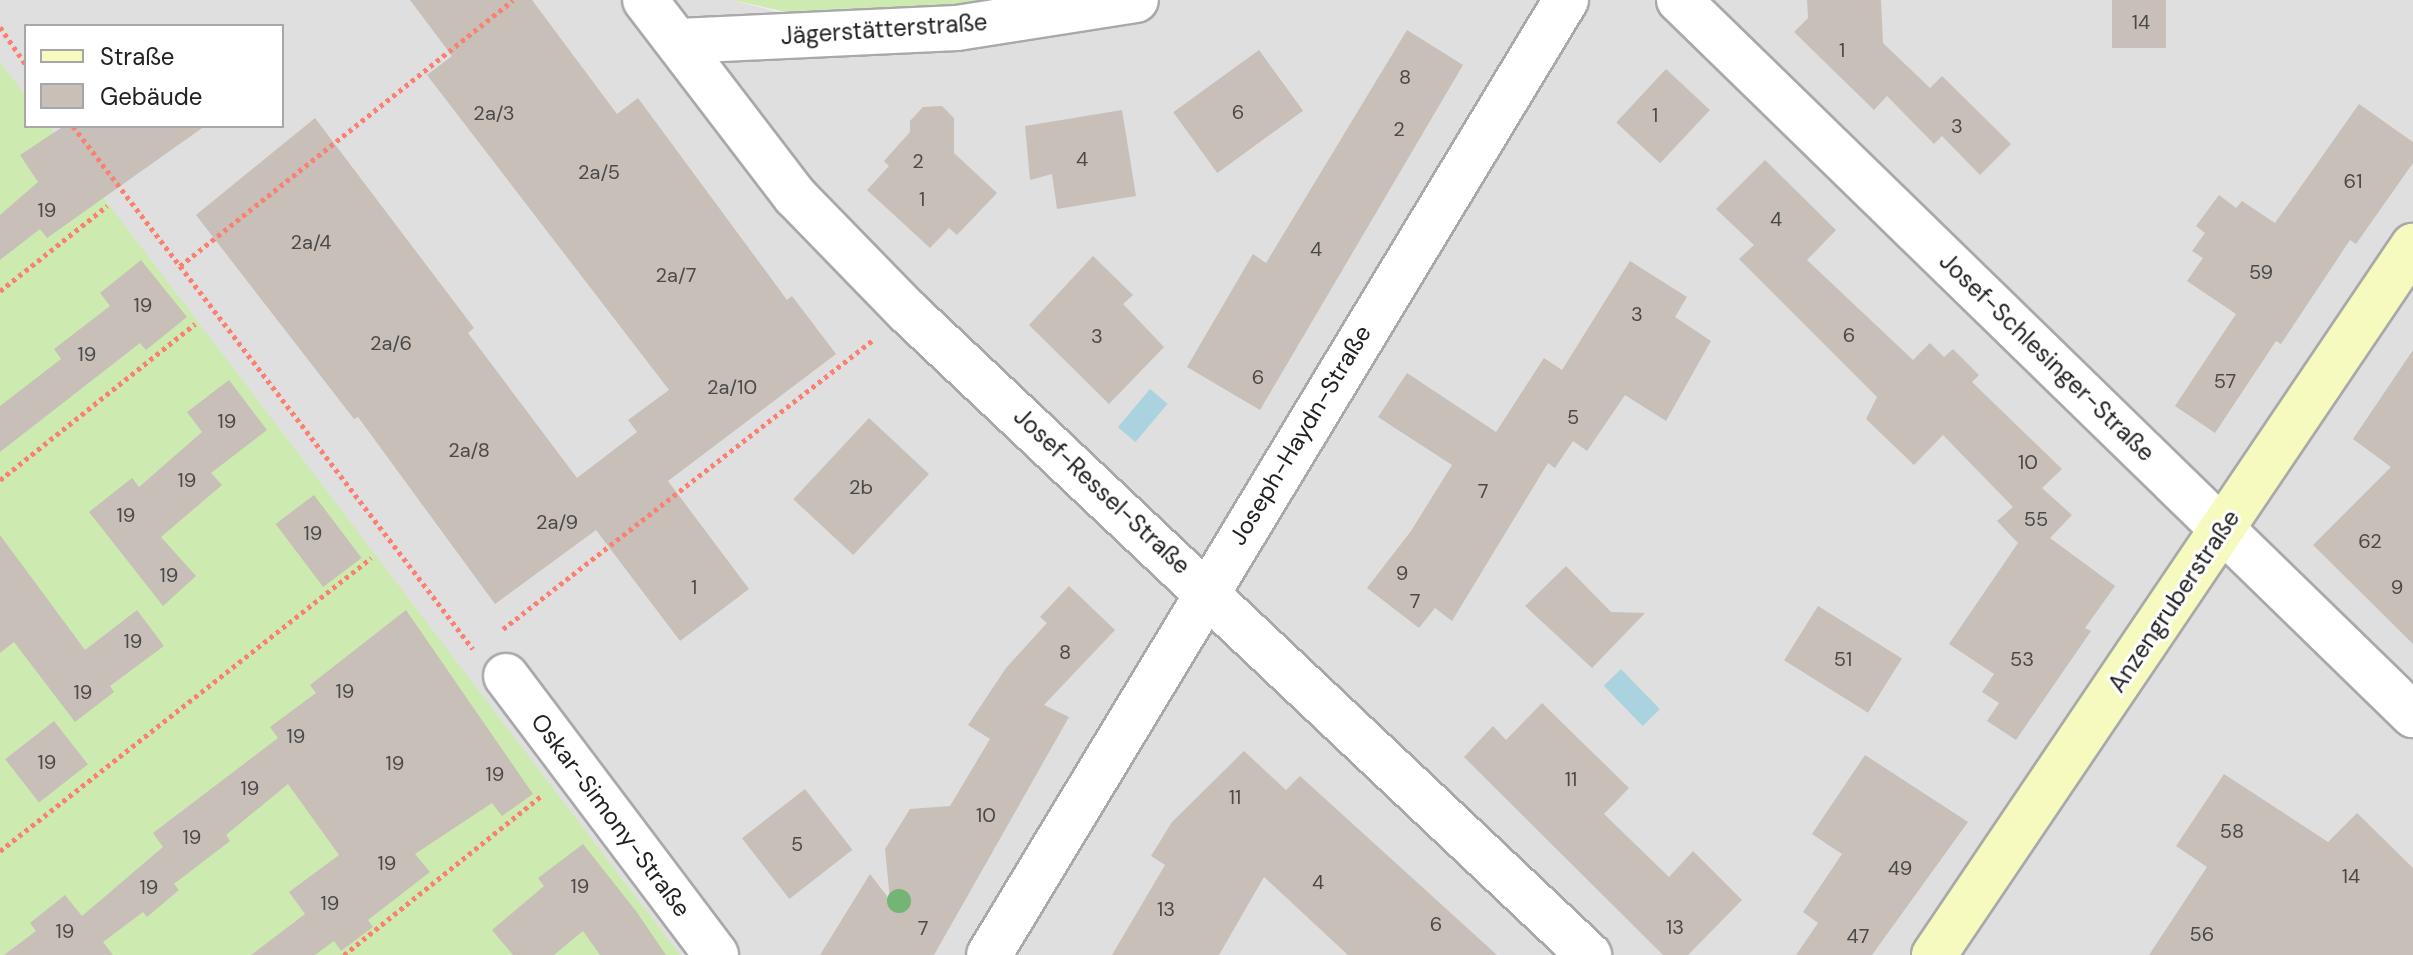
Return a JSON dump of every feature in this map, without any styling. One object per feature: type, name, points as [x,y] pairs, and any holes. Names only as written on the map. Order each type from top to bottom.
[{"type":"street","name":"Josef-Ressel-Straße","points":[[645,0],[795,196],[908,312],[1206,588],[1589,955]]},
{"type":"street","name":"Jägerstätterstraße","points":[[679,41],[957,28],[1136,0]]},
{"type":"street","name":"Joseph-Haydn-Straße","points":[[989,955],[1206,588],[1566,0]]},
{"type":"street","name":"Josef-Schlesinger-Straße","points":[[1679,0],[2413,715]]},
{"type":"street","name":"Anzengruberstraße","points":[[1934,955],[2413,246]]},
{"type":"street","name":"Oskar-Simony-Straße","points":[[489,656],[716,955]]},
{"type":"path","points":[[180,266],[513,0]]},
{"type":"path","points":[[0,27],[24,62]]},
{"type":"path","points":[[75,128],[489,656]]},
{"type":"path","points":[[0,291],[107,206]]},
{"type":"path","points":[[499,632],[908,312]]},
{"type":"path","points":[[0,480],[195,324]]},
{"type":"path","points":[[0,851],[371,558]]},
{"type":"path","points":[[344,955],[577,770]]},
{"type":"shaded area","points":[[0,0],[732,0],[778,12],[1021,0],[2413,0],[2413,955],[0,955]]},
{"type":"green space","points":[[732,0],[1021,0],[831,22]]},
{"type":"green space","points":[[0,62],[24,93],[24,128],[51,128],[680,955],[0,955]]},
{"type":"water","points":[[1150,389],[1168,404],[1135,442],[1118,427]]},
{"type":"water","points":[[1621,669],[1660,709],[1643,726],[1604,686]]},
{"type":"building","points":[[410,0],[532,0],[617,114],[638,98],[787,300],[792,296],[836,354],[668,481],[749,589],[680,641],[596,530],[495,604],[358,417],[354,419],[196,215],[315,118],[474,328],[468,333],[577,478],[637,432],[628,420],[669,390],[427,75],[452,56]]},
{"type":"building","points":[[1807,0],[1881,0],[1883,43],[1930,88],[1942,76],[2011,144],[1980,175],[1942,136],[1934,144],[1887,96],[1874,110],[1794,32],[1808,18]]},
{"type":"building","points":[[2112,0],[2166,0],[2166,48],[2112,48]]},
{"type":"building","points":[[1407,30],[1463,65],[1260,410],[1187,367],[1253,254],[1266,263]]},
{"type":"building","points":[[1259,50],[1303,111],[1217,173],[1173,112]]},
{"type":"building","points":[[1666,69],[1710,110],[1660,163],[1616,122]]},
{"type":"building","points":[[2359,104],[2413,142],[2413,163],[2356,244],[2350,240],[2281,344],[2276,341],[2215,433],[2175,406],[2236,314],[2187,281],[2203,258],[2192,251],[2205,233],[2196,226],[2219,195],[2236,208],[2242,201],[2275,223]]},
{"type":"building","points":[[942,106],[954,118],[954,153],[997,193],[957,235],[949,228],[930,248],[867,190],[889,166],[884,161],[910,132],[910,121],[923,107]]},
{"type":"building","points":[[1122,110],[1136,196],[1057,209],[1052,174],[1030,180],[1025,126]]},
{"type":"building","points":[[61,128],[202,128],[47,238],[40,229],[0,260],[0,215],[38,182],[20,155]]},
{"type":"building","points":[[1765,160],[1836,230],[1807,260],[1913,360],[1930,343],[1944,357],[1953,349],[1979,375],[1972,382],[2062,469],[2042,488],[2072,515],[2050,538],[2115,586],[2085,628],[2091,631],[2016,740],[1987,721],[1999,703],[1982,692],[1994,674],[1949,644],[2018,543],[1997,521],[2013,507],[1943,435],[1914,465],[1866,419],[1877,397],[1739,259],[1754,245],[1716,209]]},
{"type":"building","points":[[1093,256],[1133,295],[1123,304],[1164,347],[1109,404],[1029,325]]},
{"type":"building","points":[[141,260],[187,317],[146,350],[140,343],[0,452],[0,406],[61,359],[54,349],[110,306],[100,293]]},
{"type":"building","points":[[1630,261],[1687,297],[1675,317],[1711,341],[1666,421],[1625,395],[1587,451],[1573,441],[1555,468],[1548,463],[1452,621],[1435,608],[1419,628],[1367,588],[1411,531],[1452,465],[1378,417],[1407,373],[1496,432],[1544,358],[1562,370]]},
{"type":"building","points":[[2413,350],[2413,644],[2313,545],[2391,467],[2353,439]]},
{"type":"building","points":[[229,380],[267,430],[211,473],[222,485],[161,537],[196,576],[163,606],[89,512],[132,478],[139,487],[202,432],[187,412]]},
{"type":"building","points":[[869,418],[929,474],[853,555],[793,499]]},
{"type":"building","points":[[314,495],[362,558],[323,587],[276,524]]},
{"type":"building","points":[[0,535],[85,650],[137,610],[164,646],[110,686],[114,692],[75,722],[14,642],[0,653]]},
{"type":"building","points":[[1566,566],[1611,612],[1645,613],[1592,668],[1525,606]]},
{"type":"building","points":[[1069,586],[1115,630],[1044,705],[1069,717],[934,955],[820,955],[870,874],[890,900],[885,849],[910,809],[950,806],[990,739],[968,725],[1006,668],[1047,623],[1040,617]]},
{"type":"building","points":[[1818,606],[1902,658],[1868,713],[1784,660]]},
{"type":"building","points":[[406,610],[533,794],[502,816],[492,803],[415,854],[430,872],[368,920],[373,927],[341,951],[334,941],[315,955],[251,955],[305,914],[289,892],[339,855],[288,784],[226,835],[230,841],[174,884],[179,890],[147,917],[143,912],[103,942],[113,955],[4,955],[36,931],[30,923],[65,895],[82,916],[163,847],[153,833],[278,738],[270,727],[316,693],[310,685]]},
{"type":"building","points":[[1542,703],[1629,788],[1604,814],[1669,877],[1693,851],[1742,900],[1688,955],[1663,955],[1464,757],[1493,726],[1506,740]]},
{"type":"building","points":[[54,721],[88,764],[39,803],[5,759]]},
{"type":"building","points":[[1244,751],[1286,790],[1300,776],[1497,955],[1348,955],[1264,877],[1219,955],[1112,955],[1165,865],[1151,856],[1172,822]]},
{"type":"building","points":[[1865,755],[1968,822],[1872,955],[1796,955],[1818,923],[1803,912],[1842,854],[1812,834]]},
{"type":"building","points":[[2224,774],[2328,842],[2357,813],[2413,868],[2413,955],[2149,955],[2207,867],[2176,846]]},
{"type":"building","points":[[805,789],[852,850],[789,899],[742,838]]},
{"type":"building","points":[[583,844],[666,955],[600,955],[583,931],[554,955],[513,955],[492,930],[544,886],[538,878]]}]
